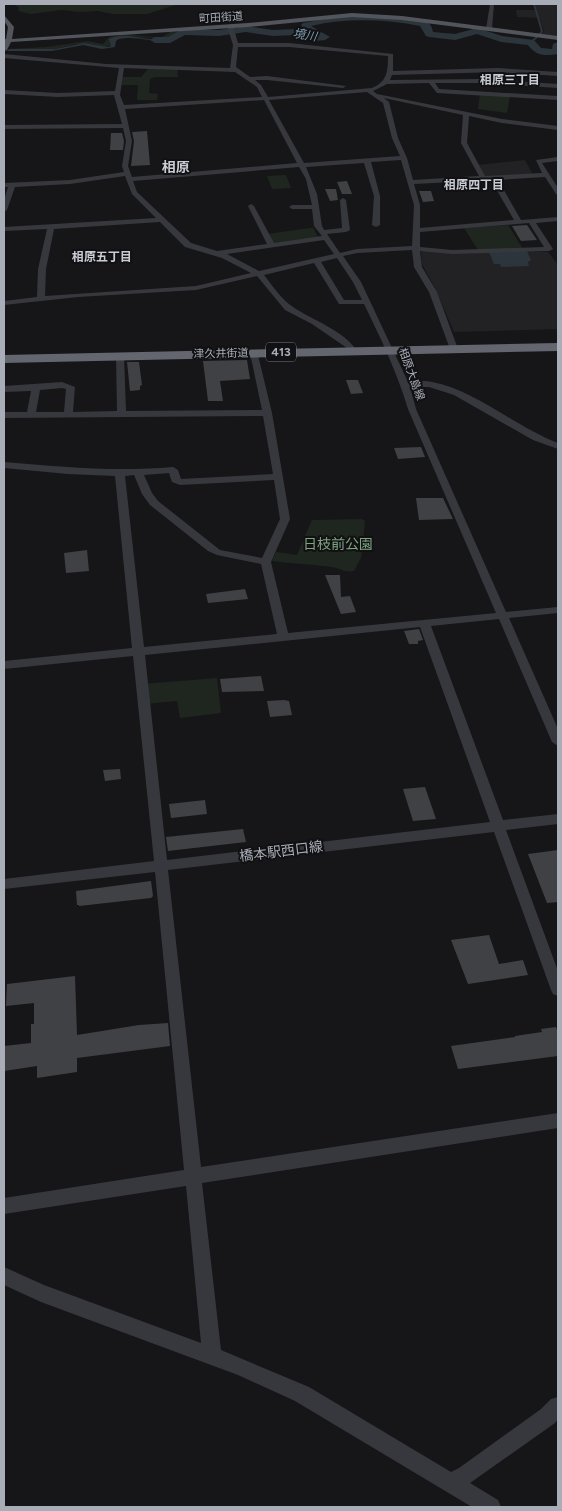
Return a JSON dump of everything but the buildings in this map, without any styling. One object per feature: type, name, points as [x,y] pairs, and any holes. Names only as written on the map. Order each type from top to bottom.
[{"type":"highway","name":"津久井街道","points":[[4,359],[558,347]]},
{"type":"main road","name":"町田街道","points":[[6,46],[231,29],[328,16],[364,15],[558,38]]},
{"type":"main road","points":[[4,17],[10,24],[6,46]]},
{"type":"street","points":[[489,29],[492,4]]},
{"type":"street","points":[[4,56],[122,66],[235,70],[233,67],[236,45],[231,29]]},
{"type":"street","points":[[122,107],[194,104],[267,97],[370,91],[386,82],[392,73],[392,55],[289,45],[236,45]]},
{"type":"street","points":[[122,66],[117,93],[122,107],[129,142],[125,161],[134,193],[188,245],[219,253],[260,275],[288,308],[315,322],[350,346],[353,351]]},
{"type":"street","name":"相原大島線","points":[[235,70],[258,84],[267,97],[302,165],[312,189],[317,222],[357,282],[390,350],[405,385],[412,409],[558,742]]},
{"type":"street","points":[[392,73],[482,70],[558,74]]},
{"type":"street","points":[[477,101],[482,70]]},
{"type":"street","points":[[251,79],[267,78],[353,87],[370,91],[386,102],[395,138],[404,158],[417,205],[416,249],[418,267],[433,292],[454,349]]},
{"type":"street","points":[[430,81],[437,91],[558,98]]},
{"type":"street","points":[[386,82],[480,81],[558,86]]},
{"type":"street","points":[[4,92],[58,94],[117,93]]},
{"type":"street","points":[[378,95],[466,114],[558,128]]},
{"type":"street","points":[[476,109],[544,119]]},
{"type":"street","points":[[466,114],[464,143],[482,178]]},
{"type":"street","points":[[548,127],[552,119]]},
{"type":"street","points":[[4,128],[125,126]]},
{"type":"street","points":[[4,186],[128,176],[160,178],[243,169],[404,158]]},
{"type":"street","points":[[558,159],[538,160],[558,193]]},
{"type":"street","points":[[367,161],[377,196],[376,225]]},
{"type":"street","points":[[410,182],[547,175]]},
{"type":"street","points":[[494,177],[519,222]]},
{"type":"street","points":[[4,210],[12,185]]},
{"type":"street","points":[[219,253],[272,246],[346,230],[343,200]]},
{"type":"street","points":[[251,206],[262,232],[272,246]]},
{"type":"street","points":[[292,207],[315,208]]},
{"type":"street","points":[[417,230],[558,219]]},
{"type":"street","points":[[4,229],[162,220]]},
{"type":"street","points":[[4,303],[41,298],[196,288],[260,275],[357,251],[416,249],[452,252],[549,249],[531,221]]},
{"type":"street","points":[[41,298],[42,269],[51,227]]},
{"type":"street","points":[[316,260],[342,302],[367,302]]},
{"type":"street","points":[[254,353],[267,413],[285,519],[266,562],[283,637]]},
{"type":"street","points":[[120,356],[122,414]]},
{"type":"street","points":[[405,385],[430,384],[450,391],[466,398],[536,438],[558,446]]},
{"type":"street","points":[[4,389],[71,387],[68,414]]},
{"type":"street","points":[[31,415],[36,388]]},
{"type":"street","points":[[4,415],[267,413]]},
{"type":"street","points":[[4,465],[79,473],[120,474],[173,470],[175,480],[180,482],[278,477]]},
{"type":"street","points":[[138,473],[147,494],[154,502],[212,549],[217,552],[266,562]]},
{"type":"street","points":[[120,474],[212,1358]]},
{"type":"street","points":[[4,665],[558,610]]},
{"type":"street","points":[[424,623],[558,990]]},
{"type":"street","name":"橋本駅西口線","points":[[4,884],[558,819]]},
{"type":"street","points":[[4,1206],[558,1120]]},
{"type":"street","points":[[4,1276],[41,1293],[240,1367],[302,1394],[491,1507]]},
{"type":"street","points":[[451,1482],[466,1475],[548,1416],[558,1406]]},
{"type":"shaded area","points":[[535,4],[558,4],[558,36],[542,34],[544,30],[539,18],[517,17],[516,10],[537,10]]},
{"type":"shaded area","points":[[181,32],[187,33],[177,38],[160,41],[137,38],[119,39],[116,41],[115,47],[102,49],[83,45],[52,51],[6,51],[10,49],[55,49],[84,43],[108,47],[111,46],[109,39],[116,37],[130,36],[159,40]]},
{"type":"shaded area","points":[[525,160],[533,175],[485,177],[477,165]]},
{"type":"shaded area","points":[[527,251],[531,260],[528,262],[529,266],[501,267],[500,264],[494,264],[489,252]]},
{"type":"shaded area","points":[[421,252],[548,252],[558,265],[558,329],[454,332],[422,264]]},
{"type":"green space","points":[[14,4],[179,4],[147,14],[113,14],[98,11],[61,10],[31,14],[18,11],[19,8]]},
{"type":"green space","points":[[170,32],[181,32],[168,39],[125,36],[110,42],[111,46],[104,47],[92,44],[76,44],[55,49],[10,49],[46,47],[88,41],[103,44],[109,37],[127,34],[161,38]]},
{"type":"green space","points":[[149,68],[177,69],[178,77],[155,77],[150,79],[149,93],[158,94],[157,100],[137,100],[138,85],[120,85],[121,77],[141,77]]},
{"type":"green space","points":[[480,93],[510,95],[507,113],[478,109]]},
{"type":"green space","points":[[286,175],[291,188],[272,189],[267,176]]},
{"type":"green space","points":[[508,225],[523,249],[478,250],[464,228]]},
{"type":"green space","points":[[313,228],[318,237],[277,244],[273,243],[267,234]]},
{"type":"green space","name":"日枝前公園","points":[[362,519],[365,521],[361,558],[354,571],[272,561],[276,552],[297,555],[312,520]]},
{"type":"green space","points":[[217,678],[221,713],[180,718],[177,701],[144,704],[142,684]]},
{"type":"waterway","points":[[534,4],[542,31],[540,34]]},
{"type":"waterway","name":"境川","points":[[155,40],[170,40],[183,32],[219,33],[246,29],[273,33],[297,32],[314,38],[325,37],[308,29],[306,25],[348,18],[380,18],[423,24],[427,27],[429,34],[455,37],[477,31],[501,39],[531,42],[538,51],[557,51],[556,46],[558,45]]},
{"type":"waterway","name":"境川","points":[[531,42],[537,37]]},
{"type":"district","name":"相原三丁目","points":[[510,80]]},
{"type":"district","name":"相原","points":[[176,167]]},
{"type":"district","name":"相原四丁目","points":[[474,185]]},
{"type":"district","name":"相原五丁目","points":[[102,257]]}]
